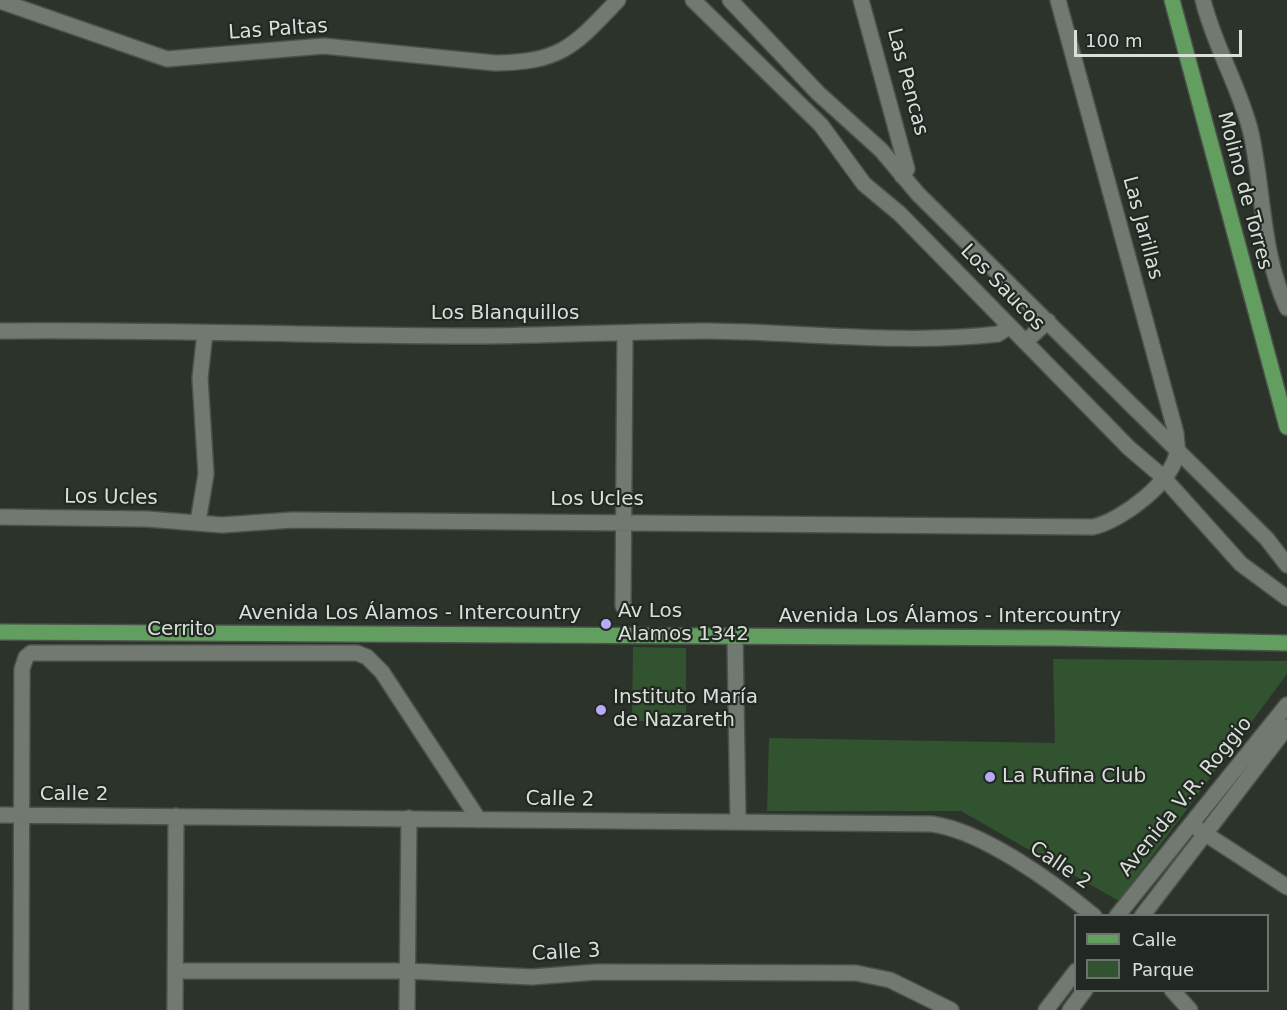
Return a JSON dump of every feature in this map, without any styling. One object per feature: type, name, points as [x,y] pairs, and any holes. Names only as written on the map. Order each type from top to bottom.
[{"type":"main road","name":"Molino de Torres","points":[[1172,0],[1287,427]]},
{"type":"main road","name":"Avenida Los Álamos - Intercountry","points":[[0,632],[1059,638],[1287,643]]},
{"type":"street","name":"Las Paltas","points":[[0,1],[167,59],[324,46],[495,63],[518,63],[561,53],[586,35],[618,0]]},
{"type":"street","name":"Los Saucos","points":[[693,0],[821,126],[864,184],[900,214],[1129,448],[1167,473],[1241,564],[1287,598]]},
{"type":"street","name":"Los Saucos","points":[[730,0],[818,93],[881,150],[918,194],[1267,539],[1287,565]]},
{"type":"street","name":"Las Pencas","points":[[861,0],[890,113],[904,150],[907,169],[902,176]]},
{"type":"street","name":"Las Jarillas","points":[[1058,0],[1176,433],[1178,452]]},
{"type":"street","points":[[1203,0],[1220,50],[1245,110],[1257,168],[1272,271],[1287,308]]},
{"type":"street","points":[[0,10],[22,8]]},
{"type":"street","points":[[900,214],[918,194]]},
{"type":"street","points":[[1025,342],[1048,321]]},
{"type":"street","name":"Los Blanquillos","points":[[0,331],[123,329],[205,333],[625,334],[708,332],[912,339],[989,335],[1009,327]]},
{"type":"street","points":[[198,522],[206,474],[200,389],[205,333]]},
{"type":"street","points":[[623,606],[625,334]]},
{"type":"street","points":[[1167,473],[1178,452]]},
{"type":"street","name":"Los Ucles","points":[[0,517],[147,519],[235,525],[293,520],[624,521],[1093,527],[1107,524],[1132,510],[1167,473]]},
{"type":"street","points":[[735,636],[738,822]]},
{"type":"street","name":"Cerrito","points":[[22,815],[22,669],[26,657],[39,651],[357,653],[367,657],[382,672],[479,820]]},
{"type":"street","name":"Avenida V.R. Roggio","points":[[1143,914],[1206,833],[1243,770],[1287,705]]},
{"type":"street","name":"Avenida V.R. Roggio","points":[[1119,914],[1190,825],[1287,727]]},
{"type":"street","name":"Calle 2","points":[[0,815],[915,823],[956,829],[1042,877],[1093,914]]},
{"type":"street","points":[[21,1010],[22,815]]},
{"type":"street","points":[[175,1010],[176,816]]},
{"type":"street","points":[[407,1010],[410,818]]},
{"type":"street","points":[[1190,825],[1206,833],[1287,887]]},
{"type":"street","name":"Calle 3","points":[[175,971],[408,971],[532,977],[597,972],[855,973],[890,980],[951,1010]]},
{"type":"street","points":[[1046,1010],[1074,974]]},
{"type":"street","points":[[1070,1010],[1084,992]]},
{"type":"street","points":[[1174,992],[1190,1010]]},
{"type":"green space","points":[[633,647],[686,648],[686,721],[632,721]]},
{"type":"green space","name":"La Rufina Club","points":[[1053,659],[1287,661],[1287,674],[1119,901],[961,811],[767,811],[769,738],[1055,743]]},
{"type":"place","name":"Av Los Alamos 1342","points":[[606,624]]},
{"type":"place","name":"Instituto María de Nazareth","points":[[601,710]]},
{"type":"place","name":"La Rufina Club","points":[[990,777]]}]
